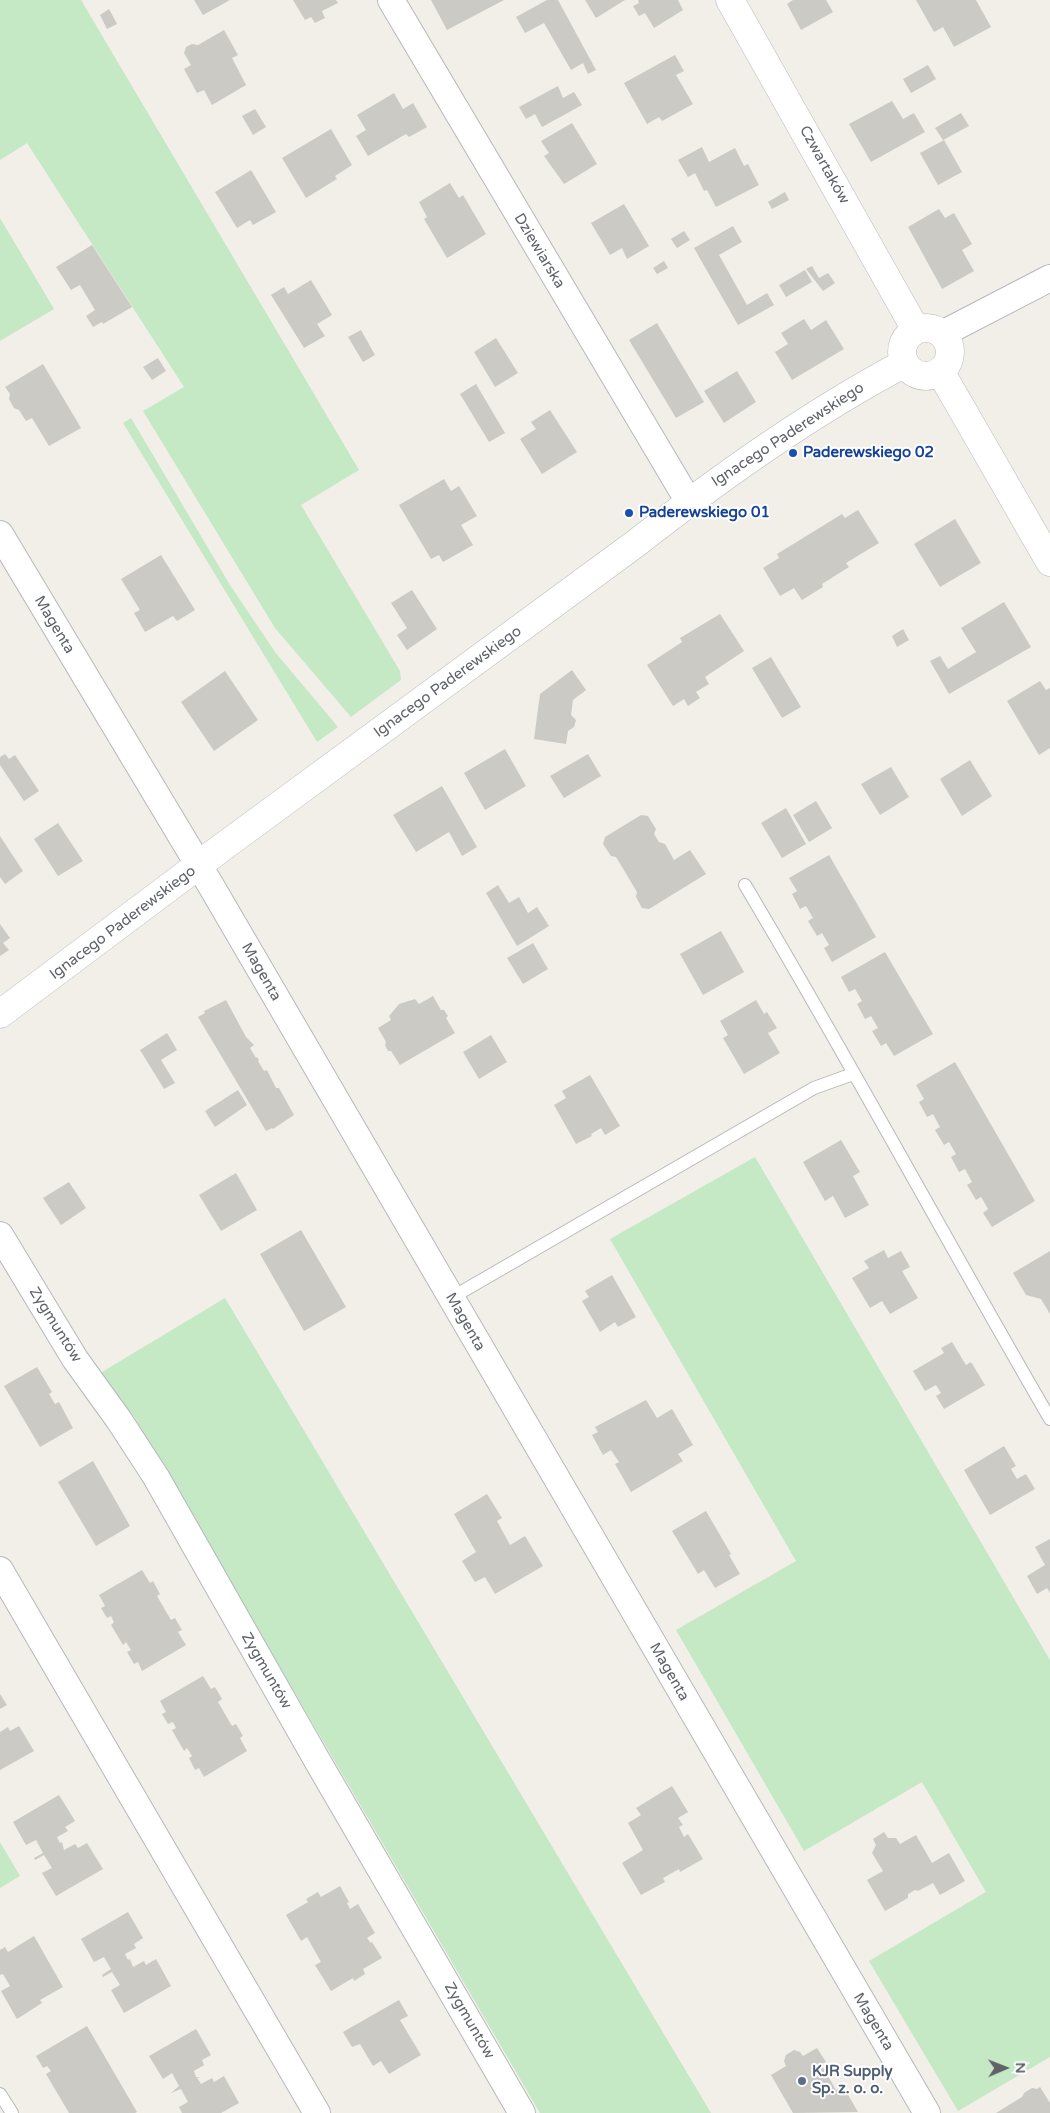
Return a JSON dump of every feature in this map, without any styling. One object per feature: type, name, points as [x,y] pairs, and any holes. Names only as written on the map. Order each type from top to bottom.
[{"type":"street","name":"Dziewiarska","points":[[391,0],[689,502]]},
{"type":"street","name":"Czwartaków","points":[[730,0],[929,332]]},
{"type":"street","points":[[929,332],[948,341],[950,355],[947,364],[940,371],[928,375],[919,374],[911,370],[905,362],[903,354],[904,344],[908,336],[929,332],[1050,278]]},
{"type":"street","name":"Ignacego Paderewskiego","points":[[0,1014],[635,544],[689,502],[792,429],[854,390],[905,362]]},
{"type":"street","points":[[940,371],[1050,562]]},
{"type":"street","name":"Magenta","points":[[0,534],[198,867],[927,2113]]},
{"type":"street","name":"Zygmuntów","points":[[0,1235],[76,1359],[156,1476],[318,1762],[522,2113]]},
{"type":"street","points":[[0,1570],[317,2113]]},
{"type":"lane","points":[[744,885],[799,976],[1050,1419]]},
{"type":"lane","points":[[451,1298],[814,1088],[853,1074]]},
{"type":"lane","points":[[0,2094],[12,2113]]},
{"type":"green space","points":[[0,0],[81,0],[359,470],[301,505],[400,671],[401,680],[351,717],[275,628],[143,411],[184,387],[27,143],[0,160]]},
{"type":"green space","points":[[0,218],[54,309],[0,341]]},
{"type":"green space","points":[[131,418],[230,585],[275,652],[338,727],[317,742],[123,423]]},
{"type":"green space","points":[[755,1157],[1050,1660],[1050,2057],[958,2111],[869,1961],[986,1892],[922,1782],[804,1851],[676,1630],[796,1561],[610,1239]]},
{"type":"green space","points":[[225,1298],[711,2113],[540,2113],[134,1417],[97,1375]]},
{"type":"green space","points":[[0,1842],[20,1876],[0,1888]]},
{"type":"building","points":[[194,0],[230,0],[203,15]]},
{"type":"building","points":[[293,0],[336,0],[338,3],[322,11],[325,18],[315,23],[311,17],[305,20]]},
{"type":"building","points":[[431,0],[504,0],[447,30]]},
{"type":"building","points":[[547,0],[558,0],[596,70],[588,74],[583,63],[571,70],[544,23],[525,33],[516,17]]},
{"type":"building","points":[[585,0],[625,0],[596,18]]},
{"type":"building","points":[[638,0],[678,0],[683,10],[654,28],[645,13],[639,16],[633,6],[639,3]]},
{"type":"building","points":[[793,0],[826,0],[833,12],[801,30],[787,4]]},
{"type":"building","points":[[916,0],[976,0],[991,27],[954,47],[943,27],[934,32]]},
{"type":"building","points":[[109,9],[117,24],[107,29],[100,15]]},
{"type":"building","points":[[224,30],[238,55],[232,58],[246,85],[212,105],[204,90],[197,93],[184,69],[191,65],[184,53],[186,47],[192,44],[198,45]]},
{"type":"building","points":[[675,55],[684,71],[676,75],[693,104],[662,121],[659,117],[647,124],[624,83]]},
{"type":"building","points":[[928,65],[936,79],[911,93],[903,79]]},
{"type":"building","points":[[558,86],[563,98],[574,92],[582,105],[542,127],[535,114],[526,119],[519,107]]},
{"type":"building","points":[[394,93],[403,109],[413,103],[427,127],[409,137],[406,134],[368,156],[356,136],[366,130],[357,115]]},
{"type":"building","points":[[892,101],[903,119],[914,113],[925,132],[871,162],[849,124]]},
{"type":"building","points":[[255,109],[266,127],[253,135],[242,116]]},
{"type":"building","points":[[961,113],[969,126],[943,140],[935,128]]},
{"type":"building","points":[[572,123],[597,164],[564,184],[544,156],[549,153],[541,141]]},
{"type":"building","points":[[331,129],[352,165],[335,176],[337,179],[306,198],[282,158]]},
{"type":"building","points":[[944,140],[962,172],[938,185],[920,153]]},
{"type":"building","points":[[702,147],[709,162],[735,148],[744,166],[748,164],[759,185],[716,207],[707,190],[704,191],[695,173],[688,177],[678,160]]},
{"type":"building","points":[[251,170],[276,212],[253,225],[250,220],[237,228],[215,192]]},
{"type":"building","points":[[450,183],[459,198],[463,195],[486,234],[447,258],[424,219],[427,217],[419,202]]},
{"type":"building","points":[[785,192],[789,200],[772,209],[768,202]]},
{"type":"building","points":[[624,204],[649,246],[627,259],[622,248],[610,255],[591,223]]},
{"type":"building","points":[[939,209],[945,218],[954,213],[972,244],[962,250],[974,271],[942,289],[908,227]]},
{"type":"building","points":[[733,226],[742,242],[719,255],[747,305],[767,293],[774,305],[738,325],[694,248]]},
{"type":"building","points":[[684,231],[690,240],[677,248],[671,239]]},
{"type":"building","points":[[92,245],[132,307],[103,324],[102,322],[93,327],[86,316],[95,310],[80,285],[71,290],[56,267]]},
{"type":"building","points":[[664,261],[668,268],[657,274],[653,268]]},
{"type":"building","points":[[812,266],[819,278],[828,273],[835,283],[823,291],[806,269]]},
{"type":"building","points":[[805,270],[812,282],[786,297],[779,285]]},
{"type":"building","points":[[311,280],[332,315],[317,324],[325,336],[304,348],[271,295],[284,287],[288,294]]},
{"type":"building","points":[[804,319],[811,330],[826,320],[844,349],[792,380],[775,352],[788,344],[781,333]]},
{"type":"building","points":[[657,323],[704,402],[676,418],[629,340]]},
{"type":"building","points":[[361,330],[375,355],[363,362],[348,337]]},
{"type":"building","points":[[496,338],[518,373],[495,387],[474,352]]},
{"type":"building","points":[[158,358],[166,371],[152,380],[143,367]]},
{"type":"building","points":[[43,364],[81,428],[49,446],[32,418],[26,421],[19,410],[14,408],[9,399],[10,394],[5,387]]},
{"type":"building","points":[[737,371],[756,402],[724,423],[704,391]]},
{"type":"building","points":[[476,384],[505,433],[489,442],[460,394]]},
{"type":"building","points":[[550,410],[577,452],[542,474],[520,439],[536,429],[531,422]]},
{"type":"building","points":[[444,479],[451,491],[459,486],[477,516],[461,525],[473,545],[443,562],[439,555],[431,559],[399,505]]},
{"type":"building","points":[[858,510],[879,543],[846,563],[849,567],[822,584],[823,587],[802,600],[794,588],[780,596],[763,568],[779,558],[777,554],[842,514],[845,518]]},
{"type":"building","points":[[955,519],[981,563],[940,587],[914,544]]},
{"type":"building","points":[[161,555],[195,610],[177,621],[173,616],[145,632],[134,613],[140,610],[121,579]]},
{"type":"building","points":[[412,590],[437,629],[407,650],[397,635],[407,628],[391,603]]},
{"type":"building","points":[[1004,602],[1031,647],[949,694],[930,661],[940,656],[948,669],[976,652],[961,628]]},
{"type":"building","points":[[720,614],[744,651],[705,677],[709,684],[696,692],[700,698],[688,706],[684,699],[673,706],[647,665],[682,642],[680,638]]},
{"type":"building","points":[[903,629],[909,640],[897,647],[892,636]]},
{"type":"building","points":[[771,657],[801,707],[782,718],[752,668]]},
{"type":"building","points":[[572,670],[586,690],[573,700],[571,715],[576,720],[574,727],[568,731],[566,744],[534,739],[540,694]]},
{"type":"building","points":[[225,671],[258,720],[214,751],[181,702]]},
{"type":"building","points":[[1040,681],[1046,690],[1050,688],[1050,748],[1039,755],[1007,701]]},
{"type":"building","points":[[505,749],[526,786],[485,810],[464,773]]},
{"type":"building","points":[[5,754],[9,759],[15,755],[39,791],[24,801],[0,765],[0,757]]},
{"type":"building","points":[[588,754],[601,776],[564,798],[550,776]]},
{"type":"building","points":[[970,760],[992,796],[962,816],[940,779]]},
{"type":"building","points":[[891,767],[909,797],[880,815],[861,784]]},
{"type":"building","points":[[442,786],[477,847],[462,856],[449,832],[416,852],[393,815]]},
{"type":"building","points":[[816,801],[832,828],[809,842],[793,815]]},
{"type":"building","points":[[786,808],[806,844],[782,858],[761,823]]},
{"type":"building","points":[[641,815],[648,816],[656,829],[654,834],[659,842],[665,844],[674,860],[690,850],[706,874],[649,909],[642,908],[636,897],[637,892],[616,857],[611,856],[603,844],[605,837]]},
{"type":"building","points":[[58,823],[83,861],[58,876],[34,839]]},
{"type":"building","points":[[0,836],[23,871],[5,884],[0,877]]},
{"type":"building","points":[[829,855],[876,937],[832,962],[824,948],[829,945],[822,933],[817,936],[808,921],[813,918],[806,906],[800,909],[792,894],[797,891],[789,878]]},
{"type":"building","points":[[498,885],[509,903],[519,897],[528,913],[537,907],[549,926],[517,946],[486,893]]},
{"type":"building","points":[[0,924],[10,938],[3,943],[9,950],[0,956]]},
{"type":"building","points":[[721,931],[744,972],[703,995],[680,954]]},
{"type":"building","points":[[533,943],[548,969],[523,984],[507,958]]},
{"type":"building","points":[[885,952],[933,1034],[894,1056],[886,1043],[881,1046],[872,1031],[878,1028],[871,1016],[865,1019],[857,1004],[862,1001],[855,989],[849,992],[841,977]]},
{"type":"building","points":[[433,996],[441,1010],[444,1010],[448,1016],[446,1018],[455,1033],[400,1065],[391,1051],[388,1051],[385,1045],[386,1042],[378,1028],[391,1020],[389,1016],[399,1004],[415,999],[419,1004]]},
{"type":"building","points":[[226,1000],[246,1037],[254,1045],[250,1048],[264,1071],[267,1070],[276,1088],[279,1088],[294,1115],[273,1129],[266,1131],[198,1017],[205,1013],[204,1011]]},
{"type":"building","points":[[756,1000],[764,1014],[767,1012],[777,1028],[768,1033],[780,1053],[744,1074],[723,1038],[728,1035],[720,1021]]},
{"type":"building","points":[[167,1033],[177,1050],[161,1060],[175,1083],[164,1089],[140,1050]]},
{"type":"building","points":[[491,1035],[507,1062],[479,1079],[463,1052]]},
{"type":"building","points":[[955,1062],[1035,1201],[992,1227],[983,1213],[988,1209],[983,1200],[981,1197],[976,1200],[967,1185],[972,1182],[965,1169],[959,1172],[951,1157],[956,1154],[949,1142],[944,1145],[935,1130],[940,1127],[933,1114],[927,1117],[919,1102],[924,1099],[916,1085]]},
{"type":"building","points":[[590,1075],[620,1126],[605,1135],[601,1128],[591,1134],[592,1136],[576,1144],[554,1105],[566,1098],[562,1091]]},
{"type":"building","points":[[238,1090],[247,1105],[215,1127],[205,1111]]},
{"type":"building","points":[[841,1140],[860,1172],[853,1176],[869,1205],[845,1218],[833,1196],[825,1201],[803,1162]]},
{"type":"building","points":[[236,1173],[257,1210],[221,1231],[199,1195]]},
{"type":"building","points":[[69,1182],[86,1208],[61,1225],[43,1198]]},
{"type":"building","points":[[301,1230],[346,1307],[304,1331],[260,1254]]},
{"type":"building","points":[[884,1250],[888,1258],[901,1251],[910,1267],[902,1271],[918,1298],[890,1314],[882,1301],[870,1308],[852,1278],[869,1268],[864,1261]]},
{"type":"building","points":[[1050,1251],[1050,1314],[1041,1299],[1026,1295],[1013,1273]]},
{"type":"building","points":[[612,1275],[636,1317],[618,1327],[615,1322],[600,1332],[582,1301],[589,1297],[585,1291]]},
{"type":"building","points":[[952,1342],[966,1365],[971,1362],[985,1385],[944,1409],[936,1396],[941,1393],[936,1385],[925,1391],[913,1371],[944,1353],[941,1348]]},
{"type":"building","points":[[37,1367],[52,1392],[49,1394],[55,1404],[59,1402],[73,1428],[40,1447],[4,1386]]},
{"type":"building","points":[[646,1400],[657,1418],[672,1409],[693,1445],[678,1454],[683,1461],[631,1492],[615,1464],[619,1462],[611,1450],[603,1455],[592,1435],[598,1432],[595,1427]]},
{"type":"building","points":[[1004,1446],[1016,1466],[1011,1469],[1017,1479],[1026,1474],[1035,1489],[990,1515],[964,1470]]},
{"type":"building","points":[[93,1461],[130,1526],[96,1546],[58,1482]]},
{"type":"building","points":[[487,1494],[502,1518],[497,1521],[510,1545],[525,1536],[543,1566],[495,1594],[485,1577],[475,1582],[462,1561],[476,1552],[454,1514]]},
{"type":"building","points":[[706,1511],[731,1554],[729,1555],[740,1574],[715,1588],[704,1570],[698,1574],[672,1531]]},
{"type":"building","points":[[1050,1539],[1050,1593],[1047,1588],[1037,1594],[1027,1576],[1045,1565],[1035,1547]]},
{"type":"building","points":[[142,1570],[150,1583],[153,1581],[160,1594],[157,1596],[171,1620],[175,1618],[182,1630],[178,1632],[186,1645],[142,1671],[138,1662],[134,1664],[127,1652],[131,1650],[126,1642],[123,1645],[111,1625],[114,1622],[111,1616],[107,1618],[101,1608],[105,1606],[99,1595]]},
{"type":"building","points":[[203,1676],[211,1689],[215,1687],[222,1699],[218,1702],[232,1726],[236,1724],[243,1736],[240,1738],[247,1751],[204,1777],[199,1768],[195,1770],[189,1758],[192,1756],[187,1748],[184,1751],[172,1730],[176,1728],[173,1722],[168,1724],[162,1714],[166,1712],[160,1701]]},
{"type":"building","points":[[0,1694],[7,1705],[0,1709]]},
{"type":"building","points":[[19,1726],[34,1751],[0,1770],[0,1732],[8,1727],[10,1731]]},
{"type":"building","points":[[672,1786],[688,1812],[678,1818],[683,1825],[679,1827],[684,1837],[688,1834],[703,1859],[680,1872],[679,1869],[663,1878],[665,1882],[641,1895],[622,1863],[643,1850],[628,1823],[641,1815],[636,1808]]},
{"type":"building","points":[[59,1795],[75,1821],[65,1827],[68,1831],[57,1837],[60,1843],[62,1842],[64,1850],[75,1844],[78,1848],[87,1843],[103,1869],[56,1896],[42,1873],[52,1868],[44,1855],[35,1860],[34,1858],[43,1853],[36,1840],[26,1845],[13,1822]]},
{"type":"building","points":[[884,1832],[888,1838],[896,1838],[900,1844],[916,1835],[932,1863],[949,1853],[965,1881],[940,1895],[933,1883],[908,1894],[908,1898],[885,1911],[867,1880],[883,1871],[872,1853],[876,1845],[873,1839]]},
{"type":"building","points":[[340,1886],[349,1902],[347,1903],[350,1909],[358,1904],[375,1933],[367,1938],[372,1942],[382,1958],[363,1969],[365,1974],[354,1981],[353,1978],[331,1991],[315,1965],[321,1962],[307,1937],[301,1941],[286,1915],[308,1902],[306,1899],[318,1892],[321,1897]]},
{"type":"building","points":[[128,1912],[143,1938],[134,1944],[136,1948],[125,1954],[128,1960],[130,1959],[133,1967],[144,1961],[146,1965],[156,1959],[171,1986],[124,2013],[111,1990],[120,1985],[112,1972],[103,1977],[102,1975],[111,1969],[104,1957],[94,1962],[81,1939]]},
{"type":"building","points":[[34,1936],[63,1987],[40,2000],[42,2003],[17,2019],[1,1991],[10,1986],[3,1974],[0,1975],[0,1950],[5,1947],[8,1952]]},
{"type":"building","points":[[399,2000],[408,2016],[400,2020],[421,2055],[389,2074],[381,2061],[373,2066],[360,2044],[352,2047],[343,2032]]},
{"type":"building","points":[[87,2026],[137,2112],[69,2113],[46,2074],[51,2071],[47,2066],[43,2068],[36,2056]]},
{"type":"building","points":[[196,2029],[211,2055],[202,2060],[204,2065],[194,2071],[196,2077],[200,2077],[197,2078],[201,2084],[212,2078],[214,2082],[224,2076],[239,2103],[221,2113],[182,2113],[179,2107],[188,2102],[181,2089],[171,2093],[179,2086],[172,2073],[163,2079],[149,2056]]},
{"type":"building","name":"KJR Supply Sp. z. o. o.","points":[[817,2048],[826,2062],[821,2064],[836,2090],[843,2086],[858,2112],[793,2113],[771,2075],[786,2066],[784,2061],[786,2055],[794,2050],[800,2052],[803,2056]]},
{"type":"building","points":[[1040,2087],[1050,2103],[1050,2113],[996,2113],[1022,2097],[1024,2093],[1032,2088],[1037,2089]]},
{"type":"place","name":"Paderewskiego 02","points":[[793,453]]},
{"type":"place","name":"Paderewskiego 01","points":[[629,513]]},
{"type":"place","name":"KJR Supply Sp. z. o. o.","points":[[802,2081]]}]
